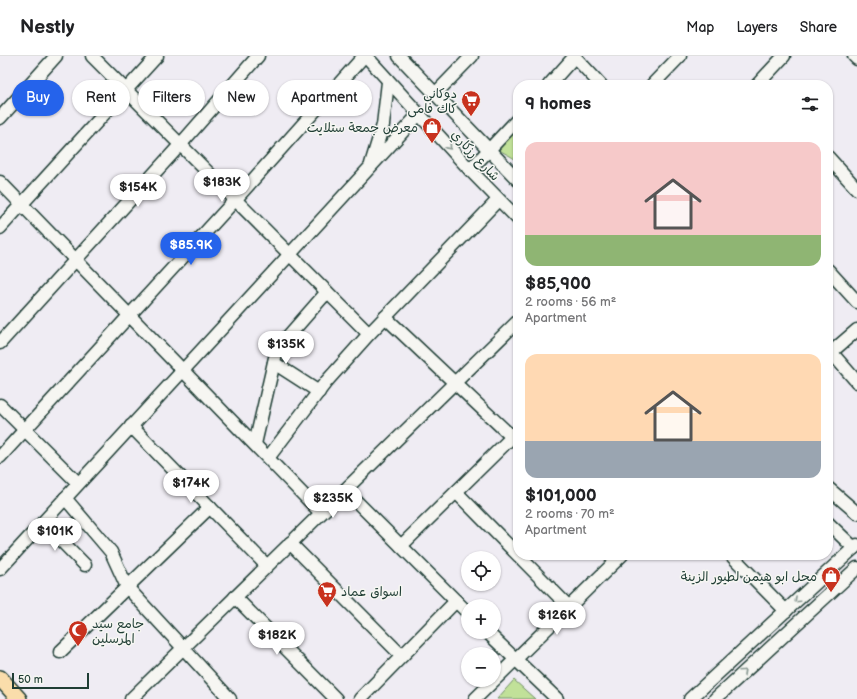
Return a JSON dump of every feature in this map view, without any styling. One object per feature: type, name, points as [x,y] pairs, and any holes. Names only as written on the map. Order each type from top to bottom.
[{"type":"main road","points":[[0,678],[19,699]]},
{"type":"street","points":[[0,118],[56,56]]},
{"type":"street","points":[[92,56],[116,80]]},
{"type":"street","points":[[130,88],[157,56]]},
{"type":"street","points":[[0,343],[180,145],[258,56]]},
{"type":"street","points":[[0,457],[130,316],[365,56]]},
{"type":"street","name":"شارع رزكاري","points":[[365,56],[498,200],[513,214]]},
{"type":"street","name":"شارع رزكاري","points":[[398,56],[436,93],[513,175]]},
{"type":"street","points":[[436,93],[472,56]]},
{"type":"street","points":[[553,80],[575,56],[596,80]]},
{"type":"street","points":[[657,80],[680,56]]},
{"type":"street","points":[[763,80],[784,56]]},
{"type":"street","points":[[854,56],[857,59]]},
{"type":"street","points":[[370,169],[383,125],[388,82]]},
{"type":"street","points":[[130,94],[369,334]]},
{"type":"street","points":[[0,569],[370,169],[419,114]]},
{"type":"street","points":[[0,228],[104,116]]},
{"type":"street","points":[[470,170],[513,124]]},
{"type":"street","points":[[833,163],[857,189]]},
{"type":"street","points":[[0,182],[321,513]]},
{"type":"street","points":[[268,458],[319,392],[369,334],[498,200]]},
{"type":"street","points":[[833,276],[857,302]]},
{"type":"street","points":[[255,444],[277,349],[327,292]]},
{"type":"street","points":[[385,317],[456,383],[513,432]]},
{"type":"street","points":[[130,699],[513,326]]},
{"type":"street","points":[[833,351],[857,330]]},
{"type":"street","points":[[833,357],[857,382]]},
{"type":"street","points":[[274,363],[319,392]]},
{"type":"street","points":[[0,405],[78,483]]},
{"type":"street","points":[[132,426],[267,566]]},
{"type":"street","points":[[401,546],[513,436]]},
{"type":"street","points":[[345,490],[461,606]]},
{"type":"street","points":[[456,492],[513,543]]},
{"type":"street","points":[[833,497],[857,513]]},
{"type":"street","points":[[65,498],[111,552],[127,587],[182,649],[230,699]]},
{"type":"street","points":[[60,652],[210,507]]},
{"type":"street","points":[[43,522],[85,565]]},
{"type":"street","points":[[690,699],[856,547],[833,527]]},
{"type":"street","points":[[290,543],[402,656]]},
{"type":"street","points":[[528,560],[568,607]]},
{"type":"street","points":[[475,699],[617,560]]},
{"type":"street","points":[[736,560],[786,611]]},
{"type":"street","points":[[715,699],[857,568]]},
{"type":"street","points":[[235,597],[336,699]]},
{"type":"street","points":[[360,699],[456,601]]},
{"type":"street","points":[[494,639],[557,699]]},
{"type":"green space","points":[[513,131],[513,158],[497,148]]},
{"type":"green space","points":[[514,680],[535,699],[497,699]]},
{"type":"place","name":"دوكانى كاك فامى","points":[[471,117]]},
{"type":"place","name":"معرض جمعة ستلايت","points":[[432,144]]},
{"type":"place","name":"محل ابو هيمن لطيور الزينة","points":[[831,593]]},
{"type":"place","name":"اسواق عماد","points":[[327,608]]},
{"type":"place","name":"جامع سيد المرسلين","points":[[78,647]]}]
